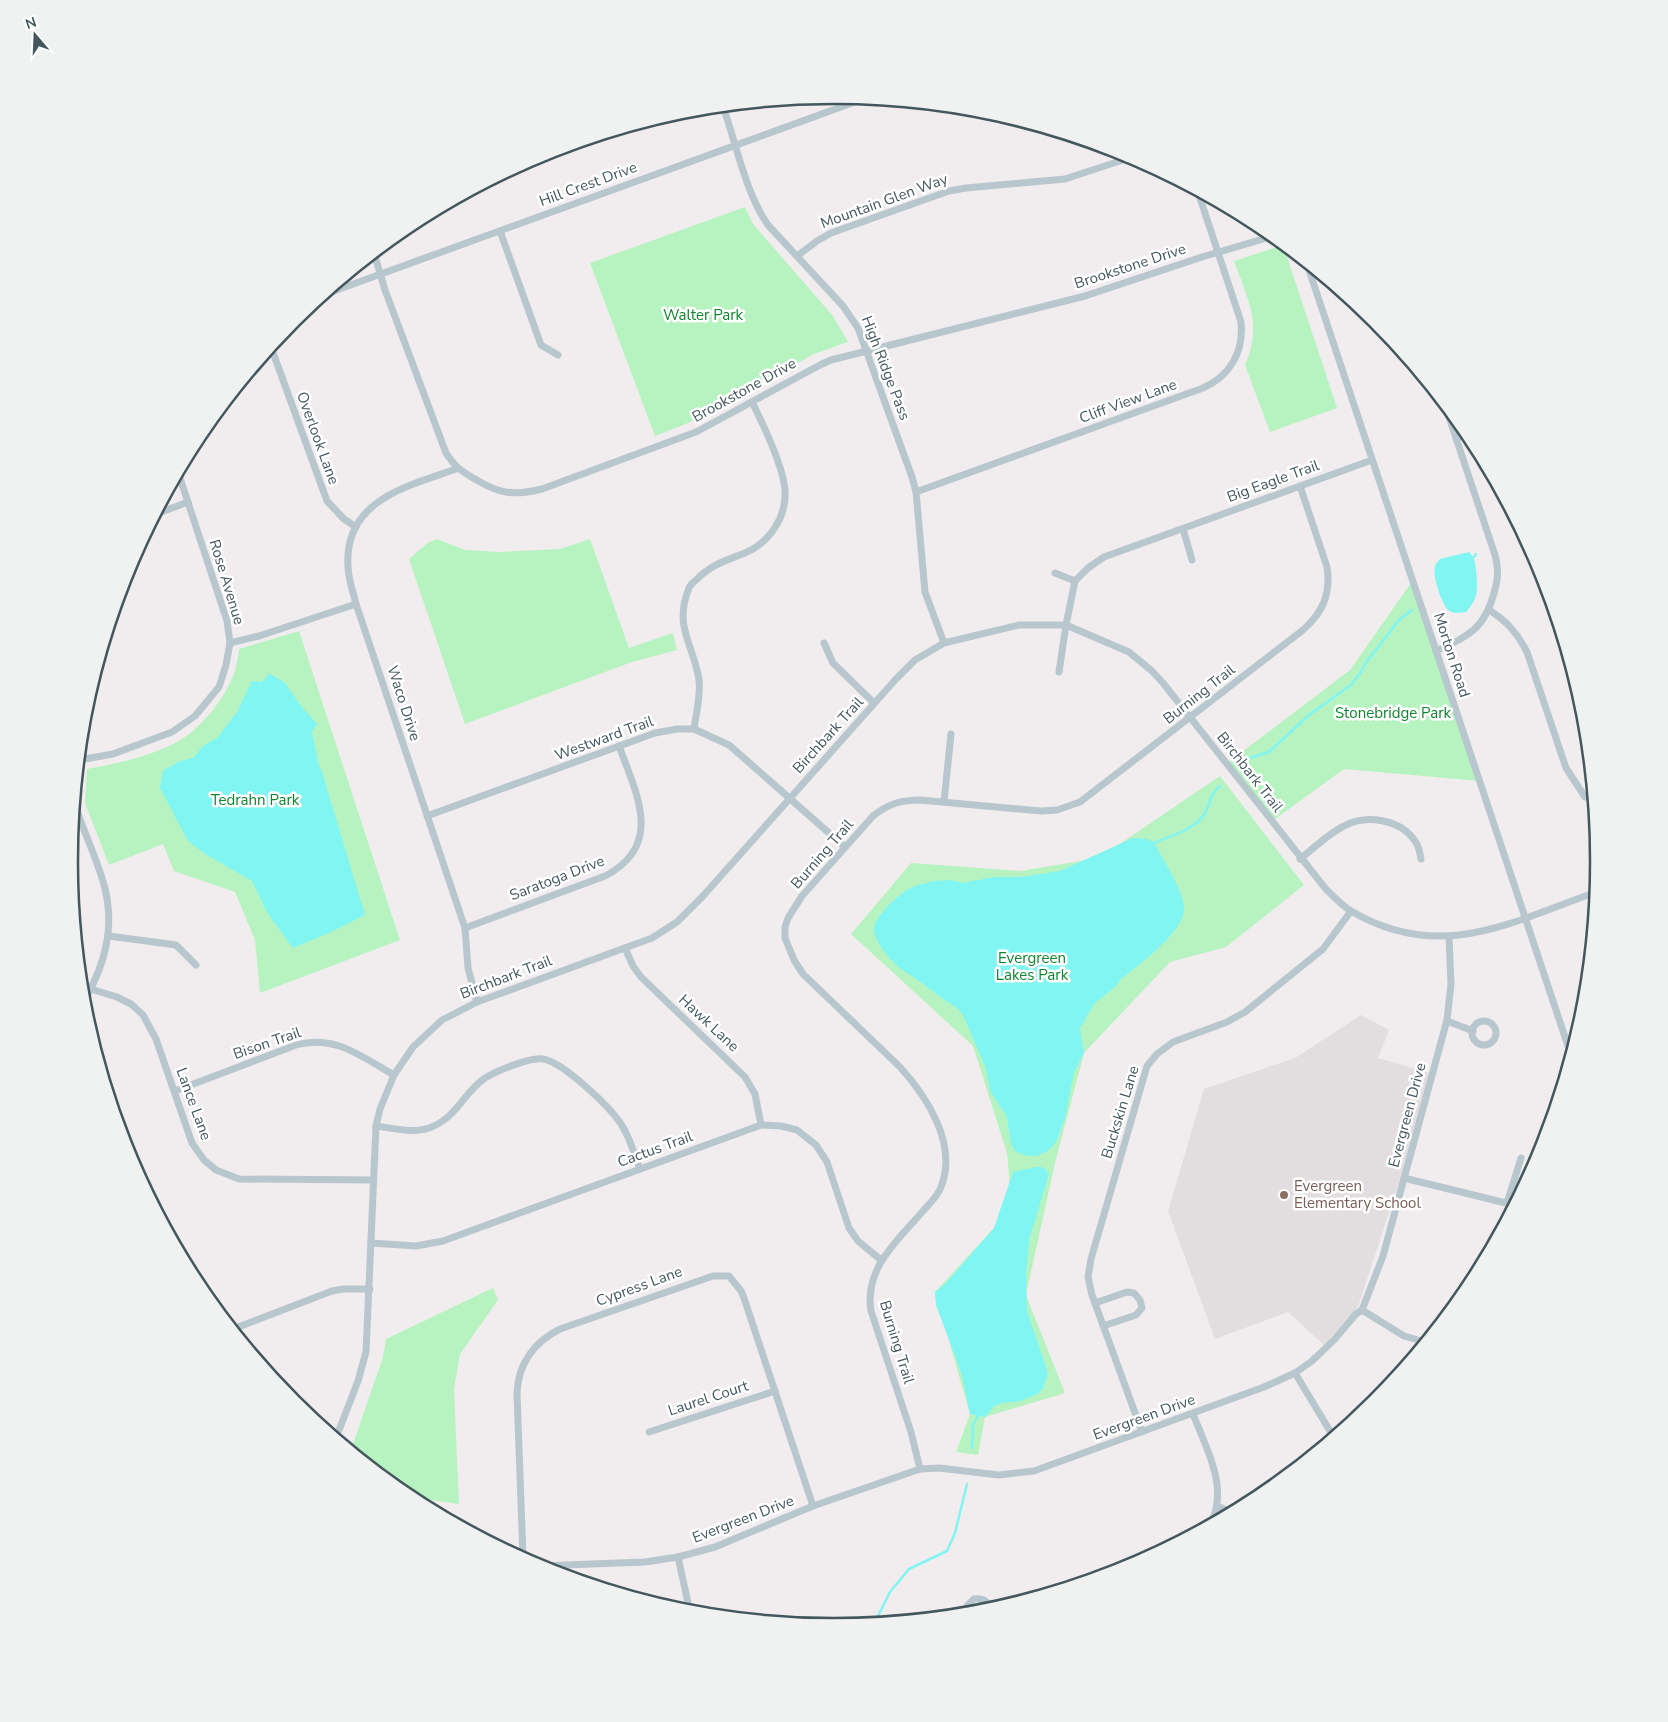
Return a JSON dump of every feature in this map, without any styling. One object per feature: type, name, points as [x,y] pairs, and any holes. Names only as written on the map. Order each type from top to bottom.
[{"type":"street","name":"Hill Crest Drive","points":[[338,290],[846,104]]},
{"type":"street","name":"High Ridge Pass","points":[[725,113],[761,214],[850,315],[858,328],[912,477],[916,492],[925,592],[944,643]]},
{"type":"street","name":"Mountain Glen Way","points":[[797,256],[816,241],[831,233],[949,191],[1065,179],[1121,161]]},
{"type":"street","points":[[1201,200],[1218,253]]},
{"type":"street","points":[[500,231],[542,345],[558,355]]},
{"type":"street","name":"Brookstone Drive","points":[[456,469],[490,489],[512,493],[542,489],[689,436],[820,365],[867,351],[1084,296],[1264,239]]},
{"type":"street","name":"Cliff View Lane","points":[[916,492],[1203,388],[1220,378],[1236,358],[1241,328],[1239,314],[1218,253]]},
{"type":"street","points":[[376,259],[442,443],[456,469]]},
{"type":"street","name":"Morton Road","points":[[1310,273],[1568,1045]]},
{"type":"street","name":"Overlook Lane","points":[[273,354],[327,501],[344,520],[356,527]]},
{"type":"street","points":[[694,729],[699,682],[683,622],[689,587],[713,565],[759,546],[767,539],[782,514],[784,505],[785,490],[782,475],[762,422],[752,402]]},
{"type":"street","points":[[1436,652],[1470,634],[1478,626],[1490,610],[1498,578],[1497,563],[1452,425]]},
{"type":"street","points":[[1456,438],[1460,437]]},
{"type":"street","name":"Big Eagle Trail","points":[[1075,582],[1088,568],[1104,557],[1372,460]]},
{"type":"street","name":"Waco Drive","points":[[456,469],[389,494],[373,505],[356,527],[348,551],[348,565],[356,604],[465,928],[468,968],[477,1002]]},
{"type":"street","name":"Rose Avenue","points":[[84,759],[113,754],[172,732],[186,724],[205,706],[219,687],[226,666],[230,643],[225,612],[181,480]]},
{"type":"street","name":"Burning Trail","points":[[920,1469],[911,1432],[871,1311],[869,1294],[870,1285],[881,1260],[941,1188],[946,1170],[946,1153],[936,1120],[912,1081],[804,974],[794,960],[785,938],[785,927],[788,918],[806,891],[873,816],[883,808],[894,803],[913,800],[1041,811],[1068,807],[1091,795],[1303,630],[1322,610],[1328,584],[1327,567],[1300,486]]},
{"type":"street","points":[[164,511],[188,502]]},
{"type":"street","points":[[1183,528],[1192,560]]},
{"type":"street","points":[[1055,573],[1075,582],[1066,625],[1060,672]]},
{"type":"street","points":[[230,643],[259,636],[356,604]]},
{"type":"street","points":[[1490,610],[1504,619],[1520,638],[1527,652],[1566,768],[1585,798],[1588,798]]},
{"type":"street","name":"Birchbark Trail","points":[[338,1433],[364,1360],[370,1289],[376,1126],[380,1109],[394,1075],[413,1047],[432,1028],[451,1015],[477,1002],[652,938],[665,930],[686,914],[908,666],[944,643],[1019,626],[1066,625],[1129,652],[1163,683],[1300,859],[1325,888],[1351,911],[1389,929],[1422,937],[1449,937],[1487,931],[1589,895]]},
{"type":"street","points":[[824,643],[833,663],[874,703]]},
{"type":"street","name":"Westward Trail","points":[[427,816],[664,730],[694,729],[730,746],[845,847]]},
{"type":"street","points":[[944,802],[951,734]]},
{"type":"street","name":"Saratoga Drive","points":[[465,928],[605,876],[620,867],[626,860],[639,841],[642,819],[639,802],[618,746]]},
{"type":"street","points":[[79,815],[105,887],[109,910],[108,936],[103,962],[89,992]]},
{"type":"street","points":[[1300,859],[1344,826],[1360,820],[1394,824],[1416,842],[1421,859]]},
{"type":"street","name":"Buckskin Lane","points":[[1142,1432],[1103,1326],[1088,1277],[1090,1259],[1147,1066],[1157,1054],[1173,1042],[1227,1022],[1245,1012],[1323,949],[1351,911]]},
{"type":"street","points":[[108,936],[176,945],[196,965]]},
{"type":"street","name":"Evergreen Drive","points":[[558,1565],[645,1562],[678,1557],[715,1547],[813,1506],[920,1469],[940,1468],[999,1475],[1024,1473],[1043,1468],[1193,1414],[1264,1387],[1294,1373],[1320,1354],[1356,1314],[1362,1310],[1383,1256],[1447,1021],[1451,984],[1449,937]]},
{"type":"street","name":"Hawk Lane","points":[[625,948],[633,966],[641,977],[745,1077],[755,1094],[761,1125]]},
{"type":"street","name":"Lance Lane","points":[[91,989],[117,997],[131,1004],[143,1015],[156,1039],[196,1150],[211,1167],[222,1174],[247,1179],[374,1180]]},
{"type":"street","points":[[1447,1021],[1473,1031]]},
{"type":"street","name":"Bison Trail","points":[[175,1091],[296,1045],[312,1042],[328,1042],[343,1047],[394,1075]]},
{"type":"street","points":[[376,1126],[410,1130],[429,1128],[448,1118],[485,1078],[527,1061],[541,1059],[552,1062],[574,1076],[616,1117],[626,1133],[640,1169]]},
{"type":"street","name":"Cactus Trail","points":[[371,1243],[416,1246],[434,1244],[761,1125],[782,1126],[797,1130],[816,1145],[827,1162],[849,1228],[858,1241],[881,1260]]},
{"type":"street","points":[[1512,1197],[1520,1158]]},
{"type":"street","points":[[1404,1178],[1508,1204]]},
{"type":"street","name":"Cypress Lane","points":[[523,1550],[517,1384],[530,1353],[536,1345],[551,1334],[702,1278],[712,1276],[729,1276],[741,1291],[813,1506]]},
{"type":"street","points":[[238,1327],[332,1291],[370,1289]]},
{"type":"street","points":[[1095,1303],[1128,1292],[1134,1293],[1140,1300],[1142,1308],[1136,1315],[1103,1326]]},
{"type":"street","points":[[1362,1310],[1404,1336],[1419,1340]]},
{"type":"street","points":[[1294,1373],[1331,1432]]},
{"type":"street","name":"Laurel Court","points":[[649,1432],[775,1391]]},
{"type":"street","points":[[1193,1414],[1218,1481],[1218,1506],[1215,1514]]},
{"type":"street","points":[[1218,1506],[1224,1509]]},
{"type":"street","points":[[678,1557],[688,1603]]},
{"type":"street","points":[[968,1605],[974,1599],[984,1600],[986,1602]]},
{"type":"shaded area","name":"Evergreen Elementary School","points":[[1361,1015],[1389,1030],[1378,1058],[1430,1073],[1400,1179],[1358,1307],[1324,1345],[1288,1312],[1215,1339],[1168,1211],[1204,1089],[1295,1058]]},
{"type":"green space","name":"Walter Park","points":[[745,207],[753,224],[833,316],[848,342],[814,354],[688,423],[655,436],[590,263]]},
{"type":"green space","points":[[1276,247],[1286,255],[1337,408],[1270,432],[1245,365],[1253,337],[1252,312],[1234,261]]},
{"type":"green space","points":[[437,539],[465,550],[499,552],[560,549],[590,539],[629,648],[673,633],[677,650],[632,662],[465,724],[409,559],[429,542]]},
{"type":"green space","name":"Stonebridge Park","points":[[1413,580],[1479,781],[1344,769],[1271,822],[1226,764],[1350,670]]},
{"type":"green space","name":"Tedrahn Park","points":[[299,631],[400,940],[260,993],[255,940],[235,892],[174,871],[163,844],[109,865],[85,803],[87,769],[151,753],[185,737],[200,724],[221,699],[235,671],[239,649]]},
{"type":"green space","name":"Evergreen Lakes Park","points":[[1220,776],[1304,885],[1226,947],[1170,962],[1084,1053],[1055,1163],[1026,1295],[1065,1393],[985,1417],[978,1455],[956,1452],[970,1414],[935,1292],[994,1228],[1010,1185],[1007,1153],[973,1046],[851,934],[911,863],[1020,871],[1099,858]]},
{"type":"green space","points":[[493,1288],[498,1300],[460,1354],[454,1389],[459,1504],[430,1500],[373,1461],[353,1445],[383,1357],[386,1339]]},
{"type":"water","points":[[1469,552],[1474,558],[1477,576],[1475,597],[1466,612],[1449,611],[1440,594],[1434,570],[1435,566],[1440,559]]},
{"type":"water","points":[[269,673],[285,683],[301,706],[317,724],[312,732],[318,762],[365,915],[293,948],[268,914],[252,881],[205,854],[188,841],[160,788],[163,771],[180,761],[193,758],[203,746],[217,738],[237,712],[252,681],[261,682]]},
{"type":"water","points":[[1133,838],[1148,839],[1154,843],[1181,894],[1184,910],[1182,919],[1168,939],[1094,1004],[1080,1028],[1084,1053],[1074,1072],[1065,1118],[1056,1142],[1048,1151],[1036,1156],[1023,1155],[1014,1150],[1011,1144],[1007,1117],[990,1091],[986,1068],[963,1015],[958,1009],[893,962],[878,942],[874,926],[888,906],[901,894],[918,885],[950,880],[962,883],[994,877],[1022,877],[1060,871]]},
{"type":"water","points":[[1043,1167],[1049,1174],[1029,1240],[1026,1274],[1027,1311],[1048,1373],[1043,1389],[1037,1394],[1021,1401],[994,1406],[985,1417],[970,1414],[962,1375],[936,1305],[935,1292],[945,1284],[994,1228],[1013,1172]]},
{"type":"waterway","points":[[1246,761],[1249,758],[1269,752],[1309,715],[1351,685],[1399,620],[1412,610]]},
{"type":"waterway","points":[[1154,843],[1182,832],[1201,819],[1212,796],[1220,786]]},
{"type":"waterway","points":[[972,1448],[973,1425],[978,1416]]},
{"type":"waterway","points":[[878,1616],[890,1592],[909,1569],[947,1551],[955,1533],[967,1484]]},
{"type":"place","name":"Evergreen Elementary School","points":[[1284,1195]]}]
